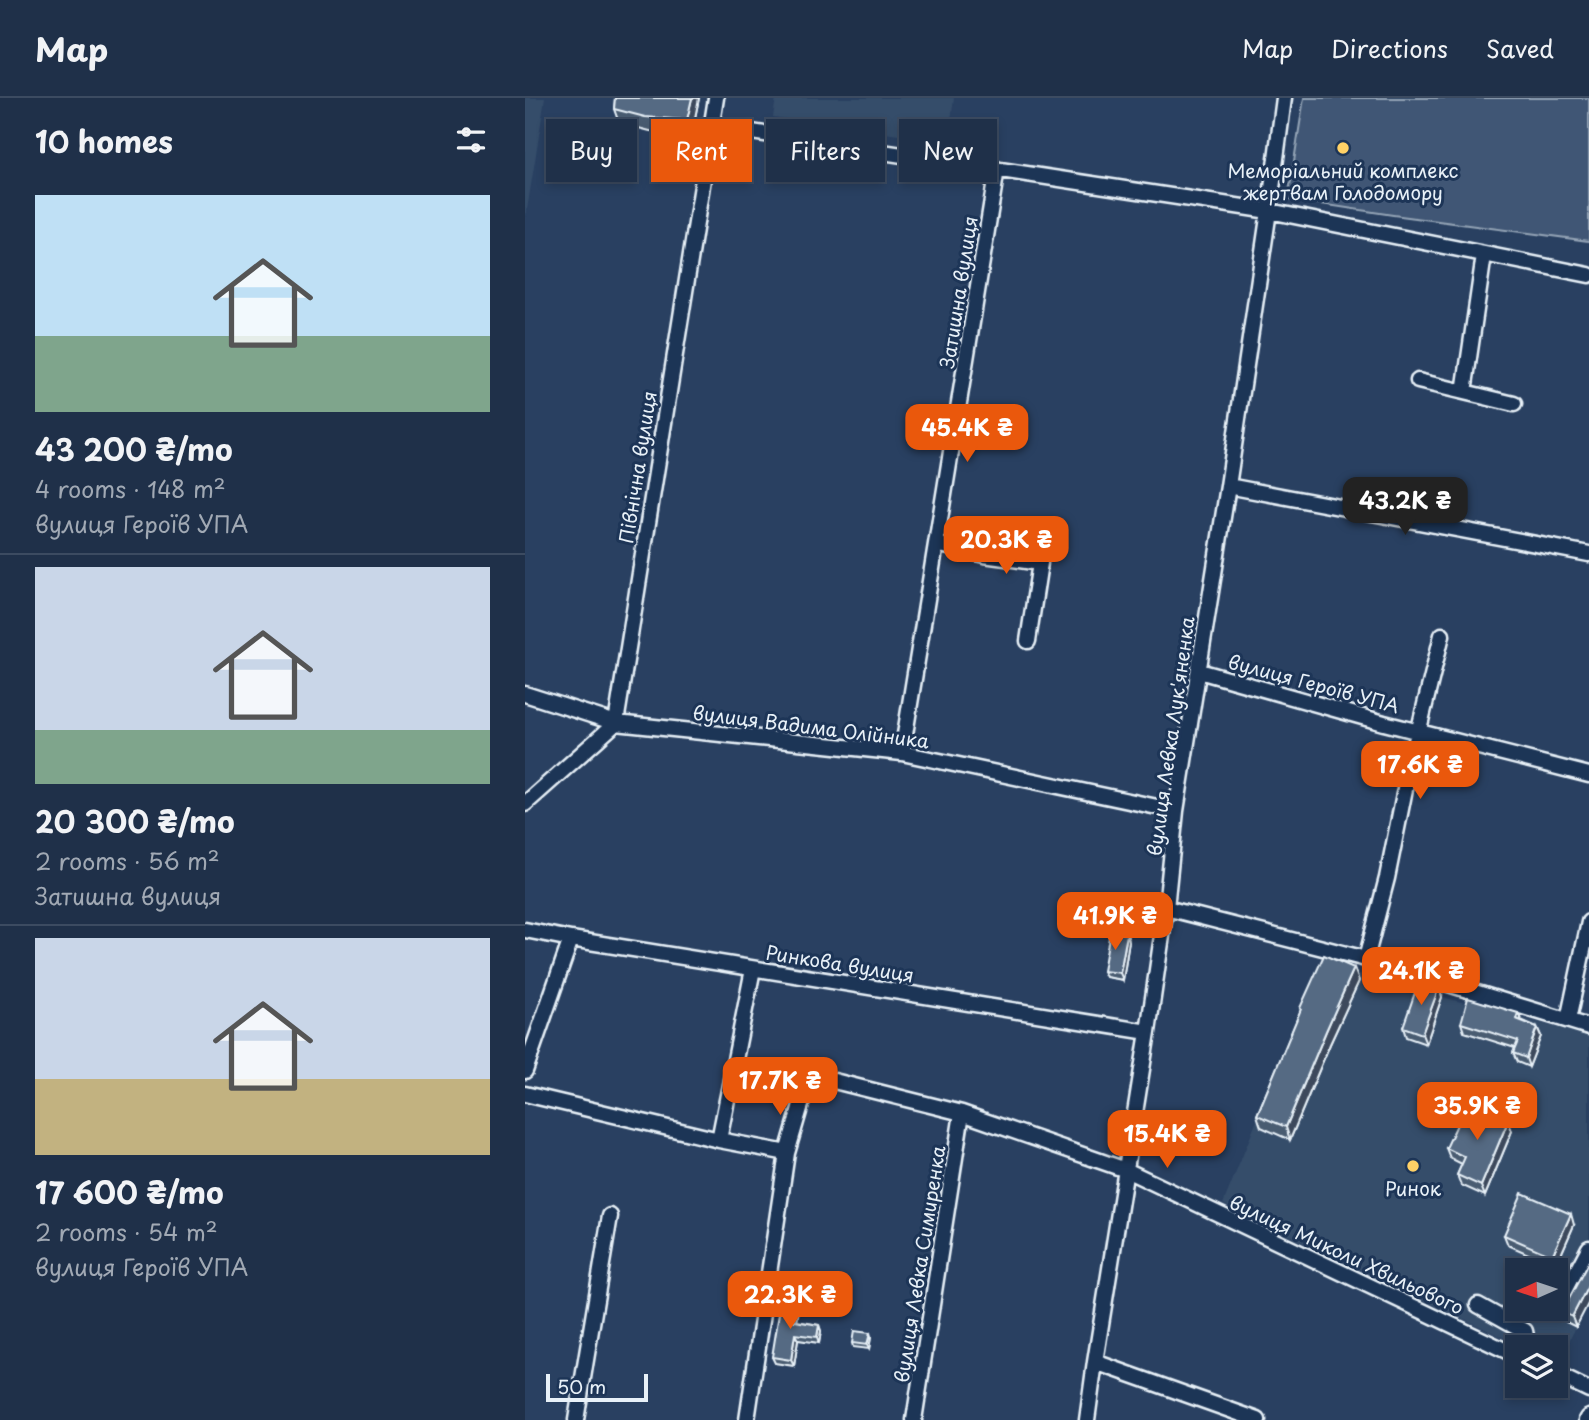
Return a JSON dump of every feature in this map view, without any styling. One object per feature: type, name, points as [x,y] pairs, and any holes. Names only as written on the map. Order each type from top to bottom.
[{"type":"street","name":"Північна вулиця","points":[[713,119],[716,98]]},
{"type":"street","name":"вулиця Левка Лук'яненка","points":[[1087,1420],[1167,908],[1175,811],[1228,486],[1283,98]]},
{"type":"street","points":[[752,132],[899,154]]},
{"type":"street","points":[[997,169],[1269,211],[1589,275]]},
{"type":"street","name":"Північна вулиця","points":[[616,723],[703,182]]},
{"type":"street","name":"Затишна вулиця","points":[[902,754],[995,182]]},
{"type":"street","points":[[1464,393],[1484,255]]},
{"type":"street","points":[[1418,382],[1514,404]]},
{"type":"street","points":[[1228,486],[1589,554]]},
{"type":"street","points":[[936,544],[984,555],[1040,563],[1028,641]]},
{"type":"street","name":"вулиця Героїв УПА","points":[[1366,959],[1443,635]]},
{"type":"street","name":"вулиця Героїв УПА","points":[[1199,671],[1419,732]]},
{"type":"street","name":"вулиця Вадима Олійника","points":[[525,694],[616,723],[902,754],[1175,811]]},
{"type":"street","points":[[525,804],[616,723]]},
{"type":"street","points":[[1419,732],[1589,775]]},
{"type":"street","points":[[1167,908],[1366,959],[1589,1027]]},
{"type":"street","points":[[1568,1020],[1589,922]]},
{"type":"street","name":"Ринкова вулиця","points":[[525,930],[1148,1032]]},
{"type":"street","points":[[525,1071],[571,939]]},
{"type":"street","points":[[719,1140],[753,968]]},
{"type":"street","name":"вулиця Миколи Хвильового","points":[[787,1153],[805,1091],[822,1078],[962,1113],[1126,1170],[1505,1350]]},
{"type":"street","points":[[525,1094],[719,1140],[787,1153],[747,1420]]},
{"type":"street","name":"вулиця Левка Симиренка","points":[[914,1420],[962,1113]]},
{"type":"street","points":[[576,1420],[610,1216]]},
{"type":"street","points":[[1568,1288],[1589,1248]]},
{"type":"street","points":[[1478,1305],[1525,1331],[1526,1335]]},
{"type":"street","points":[[1095,1362],[1241,1417],[1258,1420]]},
{"type":"street","points":[[1568,1380],[1589,1390]]},
{"type":"shaded area","points":[[525,98],[545,98],[525,222]]},
{"type":"shaded area","points":[[776,98],[954,98],[951,119],[899,119],[899,135],[885,133],[885,119],[773,117]]},
{"type":"shaded area","points":[[1304,98],[1589,98],[1589,241],[1288,199]]},
{"type":"shaded area","name":"Ринок","points":[[1321,963],[1589,1036],[1589,1302],[1568,1343],[1568,1335],[1505,1335],[1505,1338],[1223,1204]]},
{"type":"building","points":[[615,98],[692,98],[687,119],[645,117],[614,109]]},
{"type":"building","points":[[1110,931],[1127,934],[1120,973],[1103,971]]},
{"type":"building","points":[[1324,955],[1354,968],[1286,1127],[1257,1115]]},
{"type":"building","points":[[1419,981],[1439,987],[1422,1034],[1403,1027]]},
{"type":"building","points":[[1468,998],[1518,1013],[1516,1019],[1537,1027],[1526,1058],[1513,1053],[1518,1041],[1461,1023]]},
{"type":"building","points":[[1467,1103],[1508,1121],[1481,1186],[1457,1175],[1465,1157],[1446,1148]]},
{"type":"building","points":[[1522,1193],[1571,1214],[1552,1256],[1504,1235]]},
{"type":"building","points":[[1589,1261],[1589,1284],[1572,1317],[1568,1315],[1568,1301]]},
{"type":"building","points":[[781,1301],[796,1304],[794,1321],[819,1325],[817,1337],[795,1334],[791,1360],[772,1357]]},
{"type":"building","points":[[854,1331],[870,1333],[867,1345],[852,1343]]},
{"type":"place","name":"Меморіальний комплекс жертвам Голодомору","points":[[1343,148]]},
{"type":"place","name":"Ринок","points":[[1413,1166]]}]
